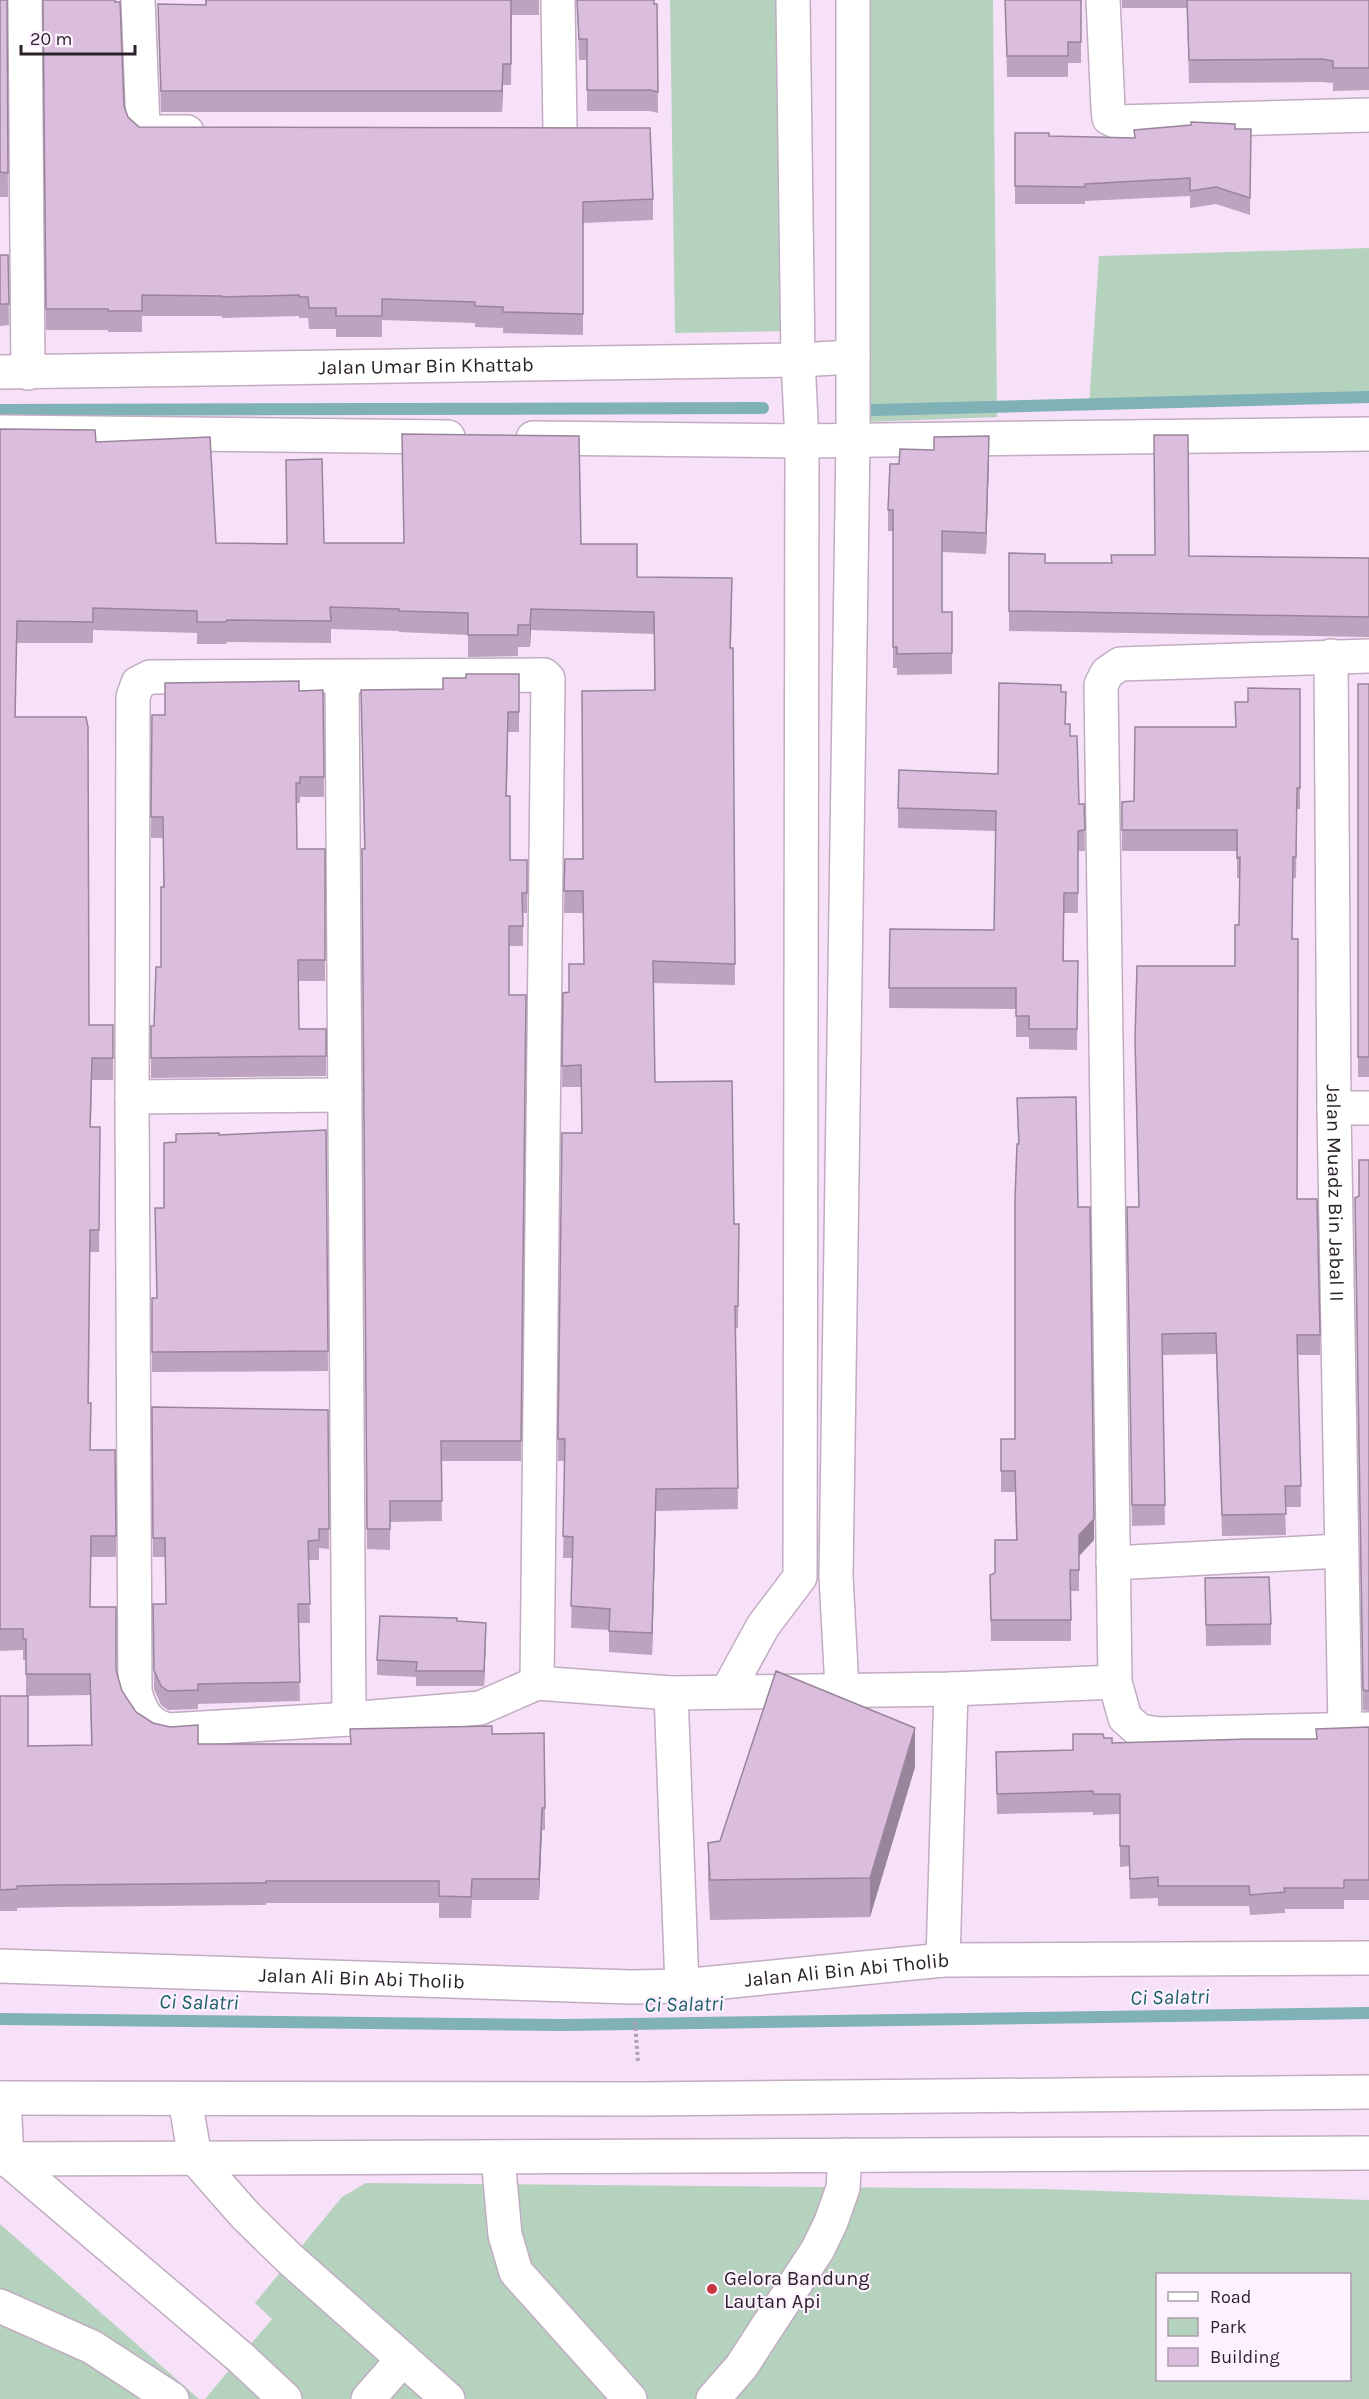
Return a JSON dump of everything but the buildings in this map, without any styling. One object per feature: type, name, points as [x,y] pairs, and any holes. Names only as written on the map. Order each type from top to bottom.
[{"type":"street","points":[[14,373],[25,0]]},
{"type":"street","points":[[138,0],[145,129],[152,132],[212,132]]},
{"type":"street","points":[[558,0],[548,130],[594,130]]},
{"type":"street","points":[[727,1692],[763,1626],[800,1577],[802,441],[798,360],[793,0]]},
{"type":"street","points":[[842,1689],[836,1576],[853,440],[853,0]]},
{"type":"street","points":[[1103,0],[1109,118],[1117,122],[1369,115]]},
{"type":"street","name":"Jalan Umar Bin Khattab","points":[[14,373],[798,360],[853,357]]},
{"type":"street","points":[[0,432],[802,441],[1369,434]]},
{"type":"street","name":"Jalan Muadz Bin Jabal II","points":[[1331,656],[1340,1551],[1357,1729]]},
{"type":"street","points":[[1357,1729],[1160,1734],[1140,1731],[1125,1718],[1115,1682],[1101,686],[1107,673],[1120,664],[1369,656]]},
{"type":"street","points":[[537,1683],[548,679],[544,675],[150,677],[138,682],[135,689],[132,1098],[135,1692],[141,1711],[148,1721],[159,1728],[169,1730],[480,1708],[537,1683],[671,1693],[951,1689],[1115,1682]]},
{"type":"street","points":[[342,677],[349,1719]]},
{"type":"street","points":[[132,1098],[345,1095]]},
{"type":"street","points":[[1334,1108],[1369,1108]]},
{"type":"street","points":[[1113,1563],[1340,1551]]},
{"type":"street","points":[[800,1577],[836,1576]]},
{"type":"street","points":[[943,1960],[951,1689]]},
{"type":"street","points":[[671,1693],[682,1986]]},
{"type":"street","name":"Jalan Ali Bin Abi Tholib","points":[[0,1966],[553,1985],[682,1986],[943,1960],[1369,1958]]},
{"type":"street","points":[[285,2399],[240,2357],[4,2159],[2,2098],[640,2099],[1369,2092]]},
{"type":"street","points":[[184,2099],[195,2158],[246,2216],[290,2259],[448,2399]]},
{"type":"street","points":[[4,2159],[1369,2153]]},
{"type":"street","points":[[713,2399],[741,2367],[818,2249],[843,2188],[844,2155]]},
{"type":"street","points":[[498,2158],[498,2184],[505,2235],[516,2272],[630,2399]]},
{"type":"street","points":[[0,2306],[92,2347],[172,2399]]},
{"type":"street","points":[[368,2399],[403,2359]]},
{"type":"green space","points":[[670,0],[783,0],[785,331],[675,333]]},
{"type":"green space","points":[[865,0],[993,0],[997,417],[866,422]]},
{"type":"green space","points":[[1369,248],[1369,403],[1089,406],[1099,256]]},
{"type":"green space","name":"Gelora Bandung Lautan Api","points":[[366,2183],[1044,2189],[1369,2200],[1369,2399],[205,2399],[272,2319],[255,2303],[342,2197]]},
{"type":"green space","points":[[0,2224],[199,2399],[0,2399]]},
{"type":"waterway","points":[[874,410],[1369,397]]},
{"type":"waterway","points":[[0,410],[763,408]]},
{"type":"waterway","name":"Ci Salatri","points":[[0,2019],[564,2025],[1369,2013]]},
{"type":"place","name":"Gelora Bandung Lautan Api","points":[[712,2289]]}]
